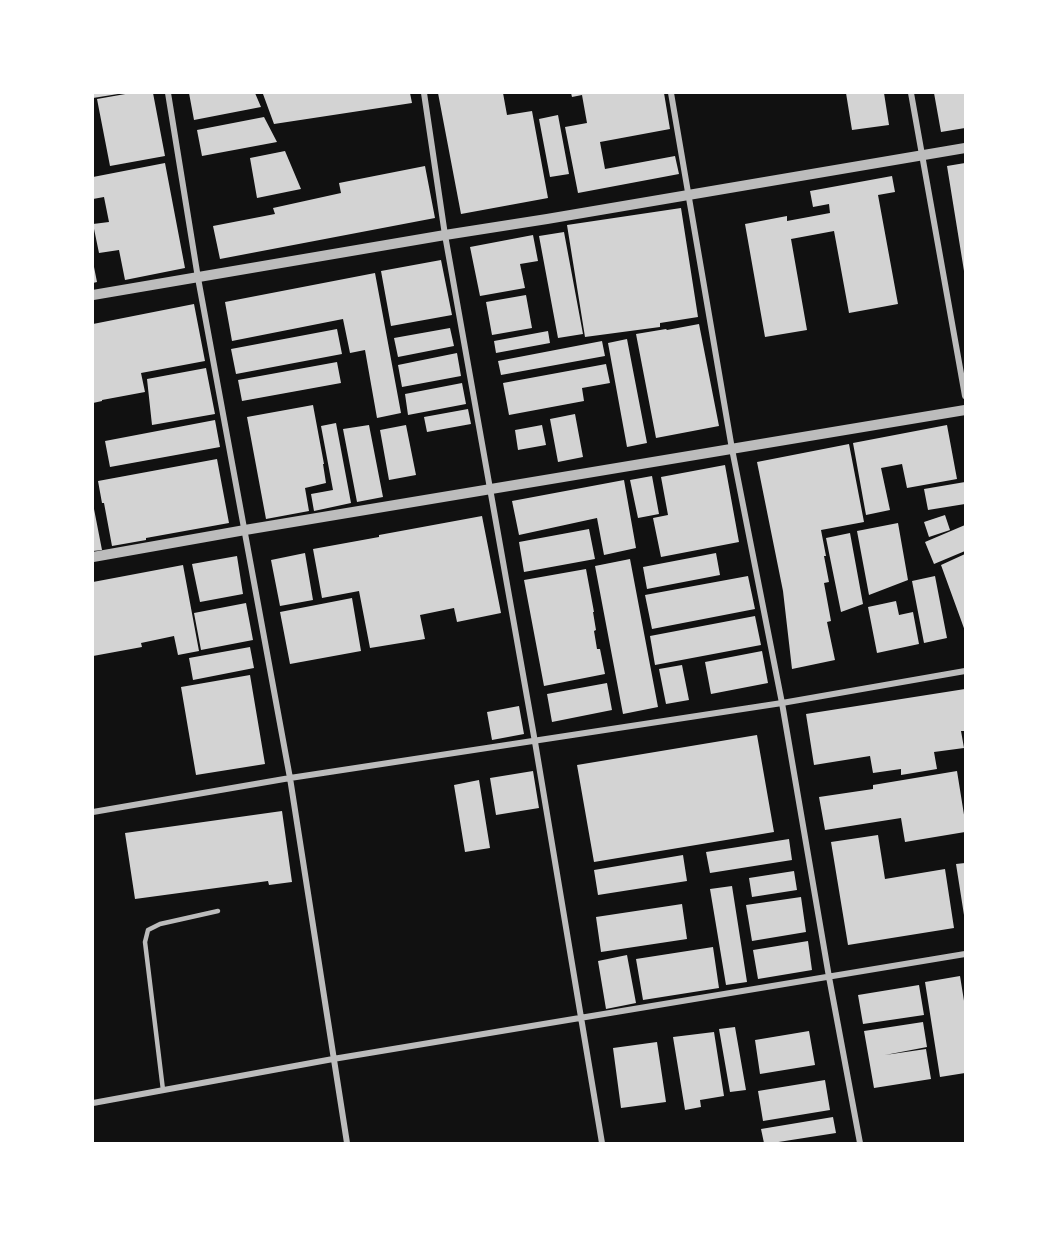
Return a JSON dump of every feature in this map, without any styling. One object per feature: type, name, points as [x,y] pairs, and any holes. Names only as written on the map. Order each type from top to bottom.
[{"type":"street","points":[[168,93],[198,278],[290,778],[347,1143]]},
{"type":"street","points":[[424,93],[445,235],[535,742],[602,1143]]},
{"type":"street","points":[[671,93],[732,449],[782,703],[860,1143]]},
{"type":"street","points":[[911,93],[965,396]]},
{"type":"street","points":[[93,296],[965,148]]},
{"type":"street","points":[[93,557],[965,410]]},
{"type":"street","points":[[93,812],[290,778],[782,703],[965,671]]},
{"type":"street","points":[[93,1103],[333,1059],[965,954]]},
{"type":"lane","points":[[163,1090],[145,942],[148,930],[160,924],[218,911]]},
{"type":"building","points":[[93,93],[118,93],[118,94],[93,98]]},
{"type":"building","points":[[131,93],[153,93],[165,156],[110,166],[97,99]]},
{"type":"building","points":[[189,93],[255,93],[261,107],[194,120]]},
{"type":"building","points":[[410,93],[412,103],[274,124],[263,94]]},
{"type":"building","points":[[438,93],[503,93],[507,115],[532,111],[548,198],[461,214]]},
{"type":"building","points":[[571,93],[664,93],[670,129],[600,142],[605,169],[675,156],[679,174],[578,193],[565,127],[587,123],[582,95],[572,97]]},
{"type":"building","points":[[846,93],[884,93],[889,125],[852,130]]},
{"type":"building","points":[[934,93],[965,93],[965,128],[941,132]]},
{"type":"building","points":[[558,115],[569,174],[550,177],[539,119]]},
{"type":"building","points":[[264,117],[277,142],[202,156],[197,130]]},
{"type":"building","points":[[285,151],[301,189],[257,198],[250,158]]},
{"type":"building","points":[[165,163],[185,268],[125,280],[119,250],[99,253],[93,224],[109,222],[104,197],[93,199],[93,177]]},
{"type":"building","points":[[965,163],[965,271],[964,271],[947,166]]},
{"type":"building","points":[[425,166],[435,218],[220,259],[213,226],[275,214],[273,208],[341,193],[339,183]]},
{"type":"building","points":[[892,176],[895,192],[878,195],[898,304],[849,313],[834,231],[791,239],[807,330],[765,337],[745,224],[787,216],[787,221],[830,213],[829,204],[813,207],[810,191]]},
{"type":"building","points":[[681,208],[698,317],[660,323],[660,327],[585,337],[567,225]]},
{"type":"building","points":[[564,232],[583,334],[558,338],[539,236]]},
{"type":"building","points":[[533,235],[538,261],[520,264],[525,288],[480,296],[470,247]]},
{"type":"building","points":[[441,260],[452,315],[391,326],[381,271]]},
{"type":"building","points":[[93,267],[97,282],[93,283]]},
{"type":"building","points":[[375,273],[401,413],[377,418],[365,350],[350,353],[343,319],[232,341],[225,302]]},
{"type":"building","points":[[526,295],[532,328],[492,335],[486,302]]},
{"type":"building","points":[[194,304],[205,361],[141,373],[145,392],[93,403],[93,324]]},
{"type":"building","points":[[699,324],[719,426],[656,438],[636,334]]},
{"type":"building","points":[[450,328],[454,346],[398,357],[394,338]]},
{"type":"building","points":[[337,329],[342,354],[236,374],[231,349]]},
{"type":"building","points":[[548,331],[550,343],[496,353],[494,341]]},
{"type":"building","points":[[627,339],[647,443],[627,447],[608,343]]},
{"type":"building","points":[[602,341],[605,356],[501,375],[498,361]]},
{"type":"building","points":[[457,353],[461,376],[402,387],[398,365]]},
{"type":"building","points":[[337,362],[341,383],[242,401],[238,380]]},
{"type":"building","points":[[606,364],[610,383],[582,388],[584,401],[509,415],[503,383]]},
{"type":"building","points":[[206,368],[215,414],[152,425],[147,379]]},
{"type":"building","points":[[462,383],[466,404],[408,415],[405,394]]},
{"type":"building","points":[[313,405],[326,483],[305,488],[309,511],[266,519],[247,417]]},
{"type":"building","points":[[468,409],[471,424],[427,432],[424,417]]},
{"type":"building","points":[[575,414],[583,457],[558,462],[550,419]]},
{"type":"building","points":[[215,420],[220,447],[110,467],[105,441]]},
{"type":"building","points":[[336,423],[351,503],[314,511],[311,494],[333,490],[321,426]]},
{"type":"building","points":[[369,425],[383,497],[357,502],[343,429]]},
{"type":"building","points":[[406,425],[416,475],[389,480],[380,430]]},
{"type":"building","points":[[542,425],[546,445],[518,450],[515,430]]},
{"type":"building","points":[[947,425],[957,479],[907,488],[902,464],[881,468],[890,510],[866,515],[853,443]]},
{"type":"building","points":[[849,444],[864,522],[821,530],[829,582],[824,583],[831,621],[827,622],[835,660],[792,669],[783,591],[757,462]]},
{"type":"building","points":[[217,459],[229,523],[112,546],[98,481]]},
{"type":"building","points":[[725,465],[739,542],[661,557],[653,518],[668,515],[661,477]]},
{"type":"building","points":[[652,476],[659,514],[638,518],[630,480]]},
{"type":"building","points":[[624,480],[636,548],[604,555],[597,518],[519,535],[512,501]]},
{"type":"building","points":[[965,482],[965,504],[928,510],[924,489]]},
{"type":"building","points":[[93,509],[102,550],[93,551]]},
{"type":"building","points":[[945,515],[950,530],[929,537],[924,522]]},
{"type":"building","points":[[482,516],[501,613],[457,622],[454,608],[420,615],[425,639],[370,648],[359,591],[322,598],[313,549]]},
{"type":"building","points":[[898,523],[908,580],[869,595],[857,531]]},
{"type":"building","points":[[965,525],[965,551],[934,564],[925,542]]},
{"type":"building","points":[[589,529],[595,559],[524,572],[519,542]]},
{"type":"building","points":[[850,533],[863,604],[841,612],[826,538]]},
{"type":"building","points":[[305,553],[313,600],[280,606],[271,560]]},
{"type":"building","points":[[716,553],[720,575],[647,589],[643,567]]},
{"type":"building","points":[[965,554],[965,631],[941,565]]},
{"type":"building","points":[[237,556],[243,594],[200,602],[192,564]]},
{"type":"building","points":[[630,559],[658,707],[623,714],[595,566]]},
{"type":"building","points":[[183,565],[199,651],[178,655],[174,636],[141,643],[142,647],[93,656],[93,582]]},
{"type":"building","points":[[586,569],[594,612],[597,649],[600,649],[605,674],[544,686],[524,580]]},
{"type":"building","points":[[748,576],[755,609],[652,629],[645,595]]},
{"type":"building","points":[[935,576],[947,638],[924,643],[912,581]]},
{"type":"building","points":[[352,598],[361,651],[290,664],[280,612]]},
{"type":"building","points":[[896,601],[899,615],[913,612],[919,644],[877,653],[868,607]]},
{"type":"building","points":[[246,603],[253,640],[201,650],[194,613]]},
{"type":"building","points":[[755,616],[761,645],[655,665],[650,636]]},
{"type":"building","points":[[250,647],[254,668],[193,680],[189,658]]},
{"type":"building","points":[[762,651],[768,683],[711,694],[705,662]]},
{"type":"building","points":[[682,665],[689,700],[666,704],[659,669]]},
{"type":"building","points":[[250,675],[265,764],[196,775],[181,687]]},
{"type":"building","points":[[607,683],[612,710],[552,722],[547,694]]},
{"type":"building","points":[[965,689],[965,731],[961,731],[964,748],[934,752],[937,769],[901,775],[901,769],[873,773],[870,756],[814,765],[806,714]]},
{"type":"building","points":[[519,706],[524,734],[492,740],[487,712]]},
{"type":"building","points":[[757,735],[774,832],[594,862],[577,765]]},
{"type":"building","points":[[533,771],[539,808],[496,815],[490,778]]},
{"type":"building","points":[[957,771],[965,832],[905,842],[901,818],[825,830],[819,797],[873,789],[873,785]]},
{"type":"building","points":[[479,780],[490,848],[465,852],[454,785]]},
{"type":"building","points":[[282,811],[292,882],[269,885],[268,881],[135,899],[125,833]]},
{"type":"building","points":[[878,835],[885,879],[945,869],[954,928],[848,945],[831,842]]},
{"type":"building","points":[[789,839],[792,860],[710,873],[706,852]]},
{"type":"building","points":[[683,855],[687,881],[598,895],[594,870]]},
{"type":"building","points":[[965,863],[965,915],[964,915],[956,864]]},
{"type":"building","points":[[794,871],[797,890],[752,897],[749,878]]},
{"type":"building","points":[[732,886],[747,982],[726,985],[710,889]]},
{"type":"building","points":[[801,897],[806,932],[752,941],[746,905]]},
{"type":"building","points":[[682,904],[687,939],[601,952],[596,917]]},
{"type":"building","points":[[808,941],[812,970],[758,979],[753,950]]},
{"type":"building","points":[[713,947],[719,988],[643,1000],[636,959]]},
{"type":"building","points":[[627,955],[636,1003],[606,1009],[598,961]]},
{"type":"building","points":[[960,976],[965,1007],[965,1073],[940,1077],[925,982]]},
{"type":"building","points":[[919,985],[924,1015],[863,1024],[858,995]]},
{"type":"building","points":[[923,1022],[927,1047],[885,1055],[926,1049],[931,1079],[874,1088],[864,1031]]},
{"type":"building","points":[[735,1027],[746,1090],[730,1092],[719,1029]]},
{"type":"building","points":[[809,1031],[815,1065],[760,1074],[755,1040]]},
{"type":"building","points":[[714,1032],[724,1096],[700,1100],[701,1107],[685,1110],[673,1037]]},
{"type":"building","points":[[657,1042],[666,1102],[621,1108],[613,1048]]},
{"type":"building","points":[[825,1080],[830,1110],[763,1121],[758,1091]]},
{"type":"building","points":[[833,1117],[836,1133],[764,1143],[761,1129]]}]
